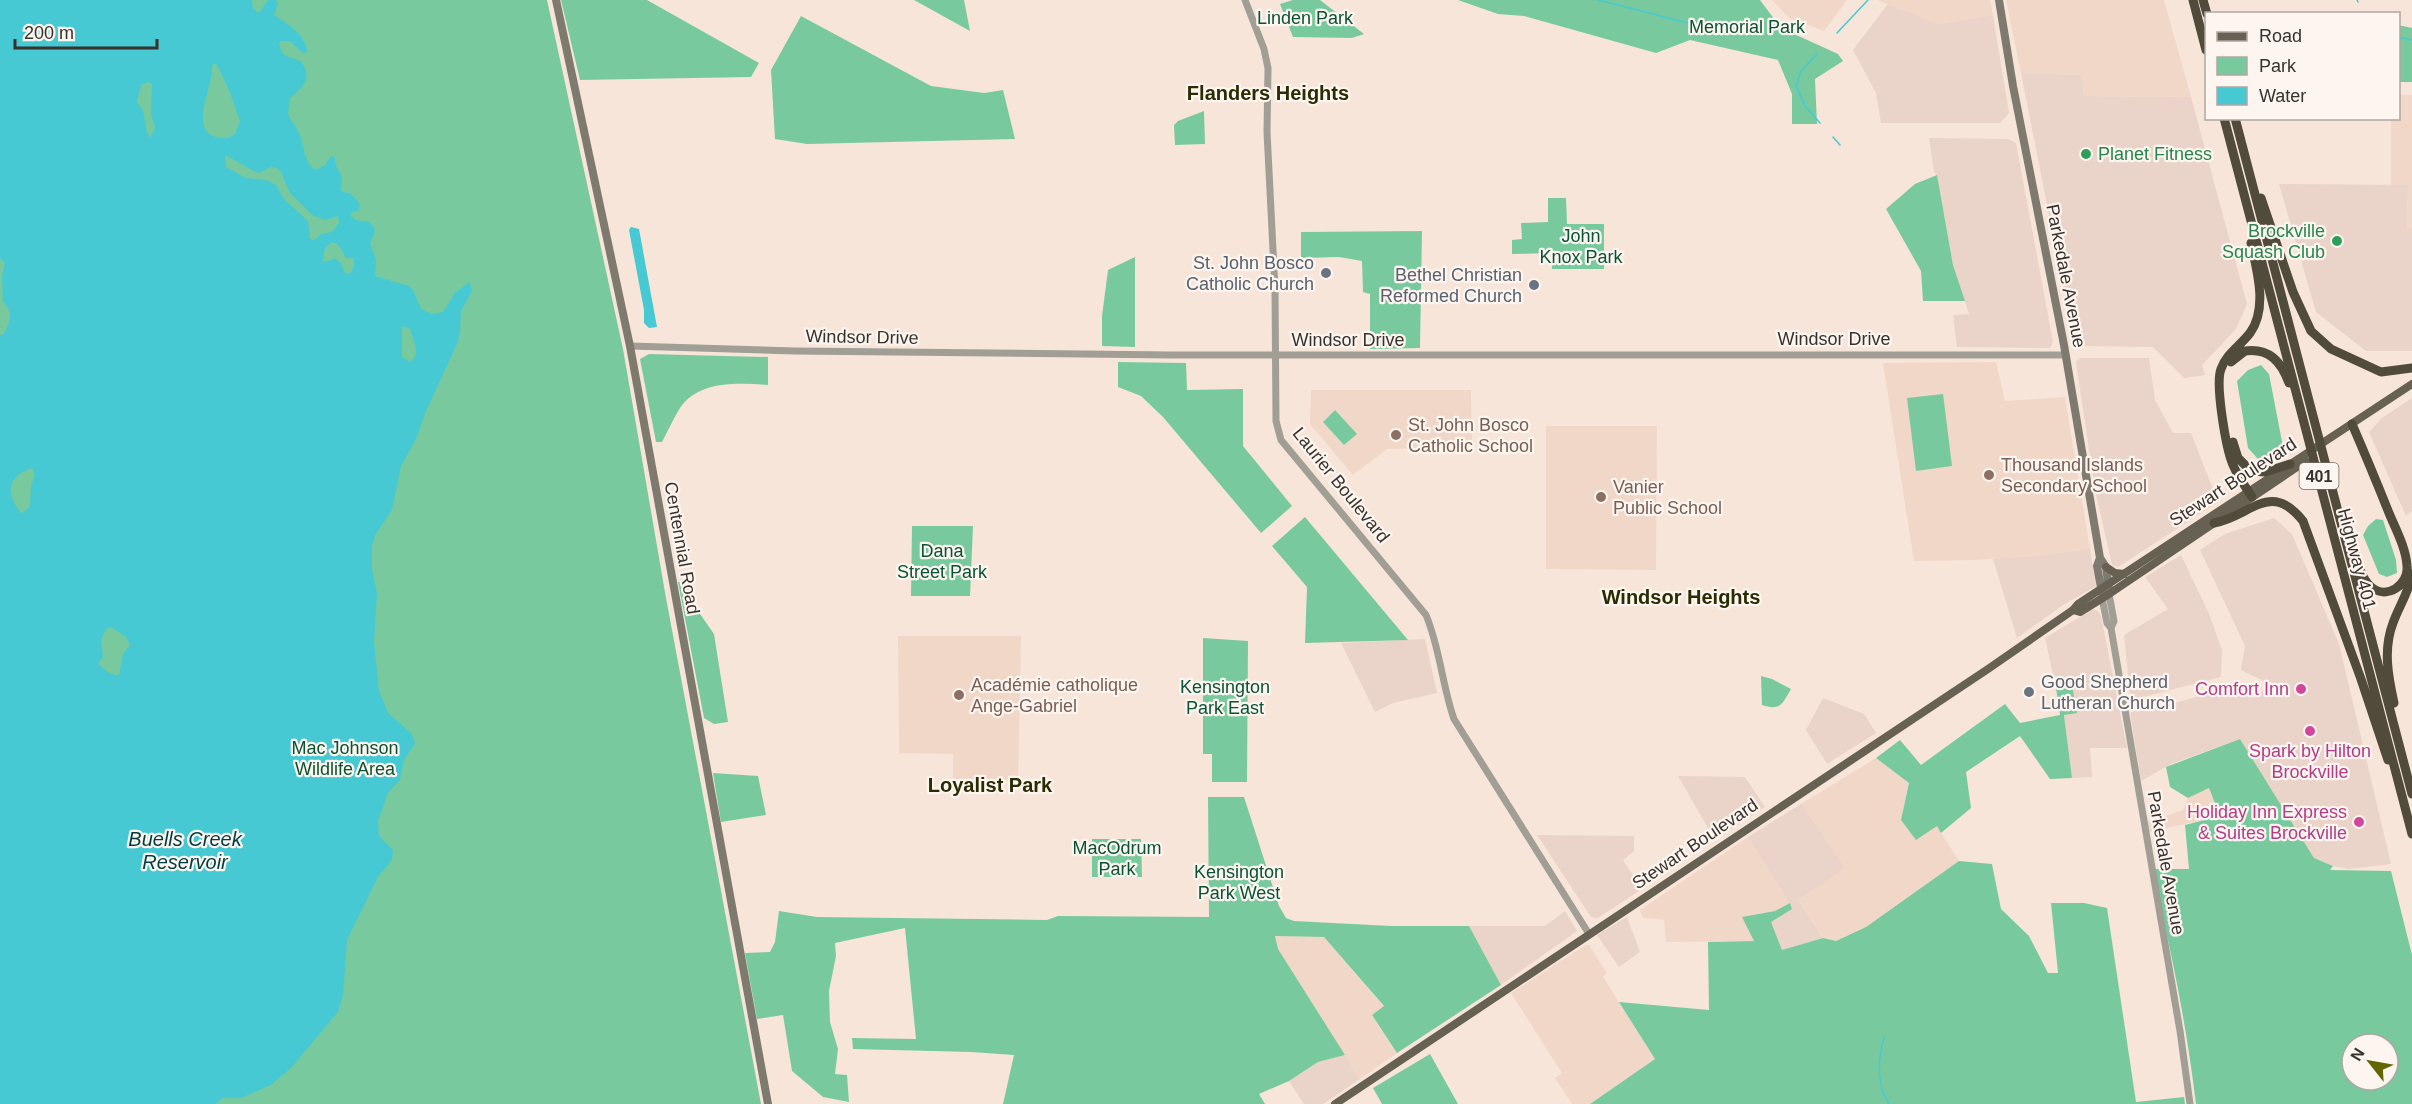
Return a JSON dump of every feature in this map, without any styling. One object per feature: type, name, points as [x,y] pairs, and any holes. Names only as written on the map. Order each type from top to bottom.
[{"type":"highway","points":[[2193,0],[2205,46]]},
{"type":"highway","name":"Highway 401","points":[[2225,120],[2314,460],[2408,797]]},
{"type":"highway","name":"Highway 401","points":[[2236,120],[2403,756],[2412,834]]},
{"type":"highway","points":[[2241,142],[2247,150],[2293,292],[2311,331],[2331,349],[2381,372],[2412,368]]},
{"type":"highway","points":[[2242,184],[2260,303],[2255,324],[2225,360],[2218,379],[2230,458],[2250,494]]},
{"type":"highway","points":[[2296,463],[2258,473],[2246,468],[2238,458],[2223,380],[2234,357],[2245,351],[2259,350],[2278,360],[2287,376],[2306,441],[2314,460]]},
{"type":"highway","points":[[2337,509],[2343,518],[2367,583],[2381,592],[2392,591],[2399,586],[2408,574],[2402,543],[2356,424]]},
{"type":"highway","points":[[2356,424],[2412,557]]},
{"type":"highway","points":[[2214,524],[2224,522],[2259,503],[2271,501],[2289,507],[2303,521],[2361,679],[2395,783],[2408,797]]},
{"type":"highway","points":[[2403,756],[2387,649],[2393,622],[2410,585],[2412,574]]},
{"type":"main road","name":"Centennial Road","points":[[555,0],[630,346],[768,1104]]},
{"type":"main road","name":"Parkedale Avenue","points":[[1998,0],[2011,78],[2066,355],[2100,558],[2106,567],[2105,591]]},
{"type":"main road","name":"Stewart Boulevard","points":[[2105,591],[2124,574],[2337,437],[2412,384]]},
{"type":"main road","name":"Stewart Boulevard","points":[[2356,424],[2412,390]]},
{"type":"main road","name":"Stewart Boulevard","points":[[1335,1104],[2073,610],[2078,604],[2105,591],[2214,524],[2250,494]]},
{"type":"main road","name":"Parkedale Avenue","points":[[2100,558],[2097,566],[2105,591]]},
{"type":"main road","points":[[2106,567],[2115,573],[2124,574]]},
{"type":"street","name":"Laurier Boulevard","points":[[1245,0],[1264,49],[1268,68],[1276,422],[1281,440],[1426,615],[1434,635],[1447,698],[1454,719],[1589,934]]},
{"type":"street","name":"Windsor Drive","points":[[630,346],[888,352],[1275,355],[2066,355]]},
{"type":"street","name":"Parkedale Avenue","points":[[2105,591],[2107,623],[2111,628],[2180,1031],[2190,1104]]},
{"type":"shaded area","points":[[1772,0],[1847,0],[1824,31],[1789,18]]},
{"type":"shaded area","points":[[1877,0],[1990,0],[1993,15],[1939,24]]},
{"type":"shaded area","points":[[2006,0],[2164,0],[2191,97],[2084,96],[2082,75],[2021,73]]},
{"type":"shaded area","points":[[1888,4],[1939,24],[1993,15],[2009,113],[2000,123],[1881,123],[1876,93],[1853,50]]},
{"type":"shaded area","points":[[2021,73],[2082,75],[2084,96],[2191,97],[2247,304],[2236,329],[2202,365],[2205,375],[2184,378],[2153,347],[2075,346]]},
{"type":"shaded area","points":[[2400,95],[2412,95],[2412,228],[2407,228],[2408,185],[2391,185],[2391,120],[2400,120]]},
{"type":"shaded area","points":[[1929,138],[2008,139],[2016,143],[2053,342],[2050,348],[1957,347],[1953,315],[1969,314],[1953,265]]},
{"type":"shaded area","points":[[2279,184],[2408,185],[2407,227],[2412,228],[2412,351],[2366,351],[2316,312]]},
{"type":"shaded area","points":[[2080,358],[2149,358],[2155,400],[2173,433],[2191,433],[2218,502],[2118,567],[2112,565],[2095,490],[2076,362]]},
{"type":"shaded area","name":"Thousand Islands Secondary School","points":[[1996,362],[2005,401],[2065,397],[2090,549],[2041,556],[1914,561],[1883,363]]},
{"type":"shaded area","name":"St. John Bosco Catholic School","points":[[1311,390],[1471,390],[1472,446],[1387,449],[1353,475],[1310,424]]},
{"type":"shaded area","points":[[2412,398],[2412,511],[2406,516],[2369,432],[2382,418]]},
{"type":"shaded area","name":"Vanier Public School","points":[[1546,426],[1657,426],[1656,570],[1546,569]]},
{"type":"shaded area","points":[[2274,518],[2292,534],[2339,644],[2391,864],[2349,869],[2333,866],[2314,858],[2240,739],[2171,764],[2141,781],[2130,712],[2161,707],[2220,690],[2237,691],[2254,698],[2270,684],[2241,670],[2245,646],[2200,550],[2225,534]]},
{"type":"shaded area","points":[[2090,549],[2096,586],[2063,605],[2017,638],[1993,559]]},
{"type":"shaded area","points":[[2181,555],[2209,614],[2222,650],[2221,677],[2135,699],[2130,694],[2124,635],[2168,609],[2145,577]]},
{"type":"shaded area","points":[[2093,609],[2101,616],[2127,748],[2090,748],[2092,777],[2072,778],[2064,714],[2072,686],[2056,688],[2045,638]]},
{"type":"shaded area","name":"Académie catholique Ange-Gabriel","points":[[898,636],[1021,636],[1018,780],[953,779],[953,754],[899,753]]},
{"type":"shaded area","points":[[1425,639],[1437,693],[1393,703],[1375,712],[1341,643]]},
{"type":"shaded area","points":[[1823,698],[1864,714],[1876,733],[1827,764],[1806,730]]},
{"type":"shaded area","points":[[1876,758],[1909,783],[1901,820],[1916,839],[1937,826],[1959,861],[1866,927],[1836,941],[1823,938],[1798,900],[1845,868],[1801,804]]},
{"type":"shaded area","points":[[1678,776],[1745,777],[1765,807],[1715,840]]},
{"type":"shaded area","points":[[2209,788],[2220,816],[2149,832],[2147,822],[2183,810],[2188,798]]},
{"type":"shaded area","points":[[1801,804],[1846,868],[1798,900],[1823,938],[1782,950],[1770,922],[1792,909],[1748,837]]},
{"type":"shaded area","points":[[1537,835],[1634,836],[1634,851],[1623,860],[1642,889],[1598,918],[1591,917]]},
{"type":"shaded area","points":[[1748,837],[1790,903],[1775,911],[1743,917],[1754,941],[1666,942],[1664,920],[1643,918],[1640,910]]},
{"type":"shaded area","points":[[1565,911],[1577,931],[1501,985],[1469,926],[1545,926]]},
{"type":"shaded area","points":[[1627,917],[1640,952],[1619,967],[1597,935]]},
{"type":"shaded area","points":[[1275,936],[1324,937],[1384,1007],[1372,1016],[1397,1053],[1360,1079],[1278,949]]},
{"type":"shaded area","points":[[1589,945],[1607,973],[1603,977],[1655,1059],[1590,1104],[1572,1104],[1555,1078],[1562,1073],[1511,993]]},
{"type":"shaded area","points":[[1345,1055],[1360,1079],[1323,1104],[1304,1104],[1289,1081],[1318,1062]]},
{"type":"green space","name":"Mac Johnson Wildlife Area","points":[[0,0],[547,0],[623,349],[666,598],[761,1104],[0,1104]]},
{"type":"green space","points":[[561,0],[647,0],[759,63],[751,77],[580,80]]},
{"type":"green space","points":[[914,0],[964,0],[970,31]]},
{"type":"green space","name":"Linden Park","points":[[1293,0],[1320,0],[1364,34],[1352,38],[1293,37],[1280,4]]},
{"type":"green space","name":"Memorial Park","points":[[1458,0],[1760,0],[1781,28],[1838,54],[1843,61],[1815,79],[1817,124],[1792,124],[1792,94],[1778,60],[1690,40],[1656,53],[1524,16],[1498,14]]},
{"type":"green space","points":[[801,16],[931,86],[984,93],[1003,90],[1015,139],[807,144],[775,139],[771,70]]},
{"type":"green space","points":[[2400,25],[2412,28],[2412,82],[2400,82]]},
{"type":"green space","points":[[1204,111],[1205,144],[1175,145],[1174,125],[1178,121]]},
{"type":"green space","points":[[1937,175],[1953,265],[1965,301],[1923,301],[1921,271],[1886,209],[1915,184]]},
{"type":"green space","name":"John Knox Park","points":[[1548,198],[1566,198],[1567,224],[1604,224],[1604,269],[1552,269],[1552,253],[1512,254],[1512,240],[1522,239],[1521,223],[1548,222]]},
{"type":"green space","points":[[1422,231],[1420,348],[1370,349],[1370,294],[1363,292],[1362,261],[1339,257],[1301,258],[1301,232]]},
{"type":"green space","points":[[1135,257],[1135,347],[1102,346],[1102,316],[1108,270]]},
{"type":"green space","points":[[649,354],[768,357],[768,385],[720,385],[698,392],[680,408],[662,442],[656,442],[640,359]]},
{"type":"green space","points":[[1118,362],[1186,363],[1187,390],[1243,389],[1243,446],[1292,506],[1261,533],[1163,417],[1141,396],[1118,387]]},
{"type":"green space","points":[[2261,365],[2269,374],[2284,452],[2258,459],[2248,448],[2237,381],[2248,370]]},
{"type":"green space","points":[[1943,394],[1952,466],[1916,471],[1907,398]]},
{"type":"green space","points":[[1335,410],[1357,434],[1344,445],[1323,422]]},
{"type":"green space","points":[[1305,517],[1408,640],[1305,643],[1307,587],[1272,546]]},
{"type":"green space","points":[[2376,519],[2383,520],[2396,560],[2397,573],[2387,577],[2379,574],[2363,535]]},
{"type":"green space","name":"Dana Street Park","points":[[912,526],[973,526],[970,596],[911,596]]},
{"type":"green space","points":[[678,582],[686,583],[698,611],[714,634],[728,722],[714,724],[704,718]]},
{"type":"green space","name":"Kensington Park East","points":[[1203,638],[1248,641],[1247,782],[1212,782],[1212,754],[1203,754]]},
{"type":"green space","points":[[1761,676],[1791,689],[1777,707],[1762,705]]},
{"type":"green space","points":[[2072,685],[2077,713],[2064,715],[2072,778],[2050,779],[2020,736],[1966,772],[1971,808],[1941,833],[1937,826],[1916,840],[1901,820],[1909,783],[1876,758],[1900,740],[1921,765],[2005,704],[2020,723],[2060,715],[2056,688]]},
{"type":"green space","points":[[2240,739],[2314,858],[2333,866],[2330,870],[2391,871],[2412,955],[2412,1104],[2196,1104],[2182,1013],[2154,869],[2189,869],[2185,825],[2220,816],[2209,788],[2188,798],[2170,787],[2166,767]]},
{"type":"green space","points":[[713,773],[758,776],[766,815],[721,822]]},
{"type":"green space","name":"Kensington Park West","points":[[1208,797],[1244,797],[1279,906],[1286,918],[1294,921],[1391,926],[1469,926],[1501,985],[1397,1053],[1372,1015],[1384,1006],[1324,937],[1275,936],[1278,949],[1345,1055],[1318,1062],[1289,1081],[1259,1094],[1265,1104],[1003,1104],[1014,1055],[853,1049],[852,1038],[916,1039],[905,928],[835,943],[836,956],[829,991],[830,1022],[838,1049],[835,1074],[847,1075],[849,1102],[823,1097],[792,1071],[783,1015],[757,1019],[745,953],[770,952],[775,942],[779,911],[817,917],[1047,920],[1058,916],[1209,917]]},
{"type":"green space","name":"MacOdrum Park","points":[[1092,839],[1141,839],[1142,877],[1092,877]]},
{"type":"green space","points":[[1959,861],[1992,864],[2001,909],[2029,936],[2048,973],[2058,973],[2051,903],[2084,903],[2107,908],[2136,1102],[2184,1097],[2185,1104],[1590,1104],[1655,1059],[1619,1002],[1709,1010],[1708,942],[1754,941],[1742,917],[1775,911],[1790,903],[1792,909],[1771,922],[1782,950],[1823,938],[1836,941],[1866,927]]},
{"type":"green space","points":[[1430,1054],[1458,1104],[1382,1104],[1373,1088]]},
{"type":"water","name":"Buells Creek Reservoir","points":[[0,0],[252,0],[253,9],[259,13],[268,0],[276,0],[278,4],[274,15],[300,35],[307,52],[303,53],[290,41],[281,41],[279,44],[284,54],[300,61],[306,72],[303,86],[290,98],[289,116],[300,135],[309,164],[316,170],[325,165],[331,156],[335,158],[335,164],[342,176],[341,191],[351,194],[360,204],[359,210],[351,213],[351,217],[369,222],[374,228],[375,232],[370,243],[376,260],[375,276],[409,286],[421,309],[432,314],[443,312],[455,293],[469,282],[472,291],[461,311],[457,344],[426,411],[416,439],[401,466],[392,510],[375,535],[372,546],[372,570],[377,593],[374,642],[379,691],[388,713],[411,733],[415,743],[404,760],[400,780],[388,793],[378,821],[379,836],[393,850],[392,860],[378,877],[347,940],[343,995],[338,1012],[291,1068],[271,1085],[241,1098],[223,1098],[215,1104],[0,1104],[0,335],[4,334],[10,313],[3,302],[2,275],[5,263],[0,258]],"holes":[[[213,63],[217,65],[229,90],[240,121],[235,134],[228,138],[215,137],[207,131],[204,124],[203,114]],[[149,82],[152,84],[151,114],[155,128],[150,138],[143,111],[137,102],[141,85]],[[225,155],[258,173],[271,167],[277,168],[290,193],[312,215],[326,220],[338,216],[339,223],[332,232],[321,234],[315,240],[310,239],[308,221],[284,199],[276,185],[266,180],[246,178],[226,167]],[[332,242],[338,244],[346,258],[354,258],[354,267],[351,272],[345,274],[341,263],[335,258],[323,261],[325,248]],[[402,326],[410,329],[415,343],[415,355],[410,362],[402,357]],[[32,468],[35,475],[31,485],[30,506],[22,514],[11,493],[13,481],[17,476]],[[111,627],[126,637],[130,645],[123,654],[119,676],[109,673],[98,664],[103,657],[101,639],[107,628]]]},
{"type":"water","points":[[631,227],[639,229],[657,327],[649,328],[644,323],[644,310],[629,230]]},
{"type":"waterway","points":[[1598,0],[1723,32]]},
{"type":"waterway","points":[[1837,33],[1868,0]]},
{"type":"waterway","points":[[2400,37],[2412,40]]},
{"type":"waterway","points":[[1817,54],[1801,71],[1796,86],[1805,106],[1820,123]]},
{"type":"waterway","points":[[1833,137],[1840,145]]},
{"type":"waterway","points":[[1884,1037],[1879,1071],[1882,1088],[1889,1104]]},
{"type":"place","name":"Planet Fitness","points":[[2086,154]]},
{"type":"place","name":"Brockville Squash Club","points":[[2337,241]]},
{"type":"place","name":"St. John Bosco Catholic Church","points":[[1326,273]]},
{"type":"place","name":"Bethel Christian Reformed Church","points":[[1534,285]]},
{"type":"place","name":"St. John Bosco Catholic School","points":[[1396,435]]},
{"type":"place","name":"Thousand Islands Secondary School","points":[[1989,475]]},
{"type":"place","name":"Vanier Public School","points":[[1601,497]]},
{"type":"place","name":"Comfort Inn","points":[[2301,689]]},
{"type":"place","name":"Good Shepherd Lutheran Church","points":[[2029,692]]},
{"type":"place","name":"Académie catholique Ange-Gabriel","points":[[959,695]]},
{"type":"place","name":"Spark by Hilton Brockville","points":[[2310,731]]},
{"type":"place","name":"Holiday Inn Express & Suites Brockville","points":[[2359,822]]},
{"type":"district","name":"Flanders Heights","points":[[1268,93]]},
{"type":"district","name":"Windsor Heights","points":[[1681,597]]},
{"type":"district","name":"Loyalist Park","points":[[990,785]]}]
